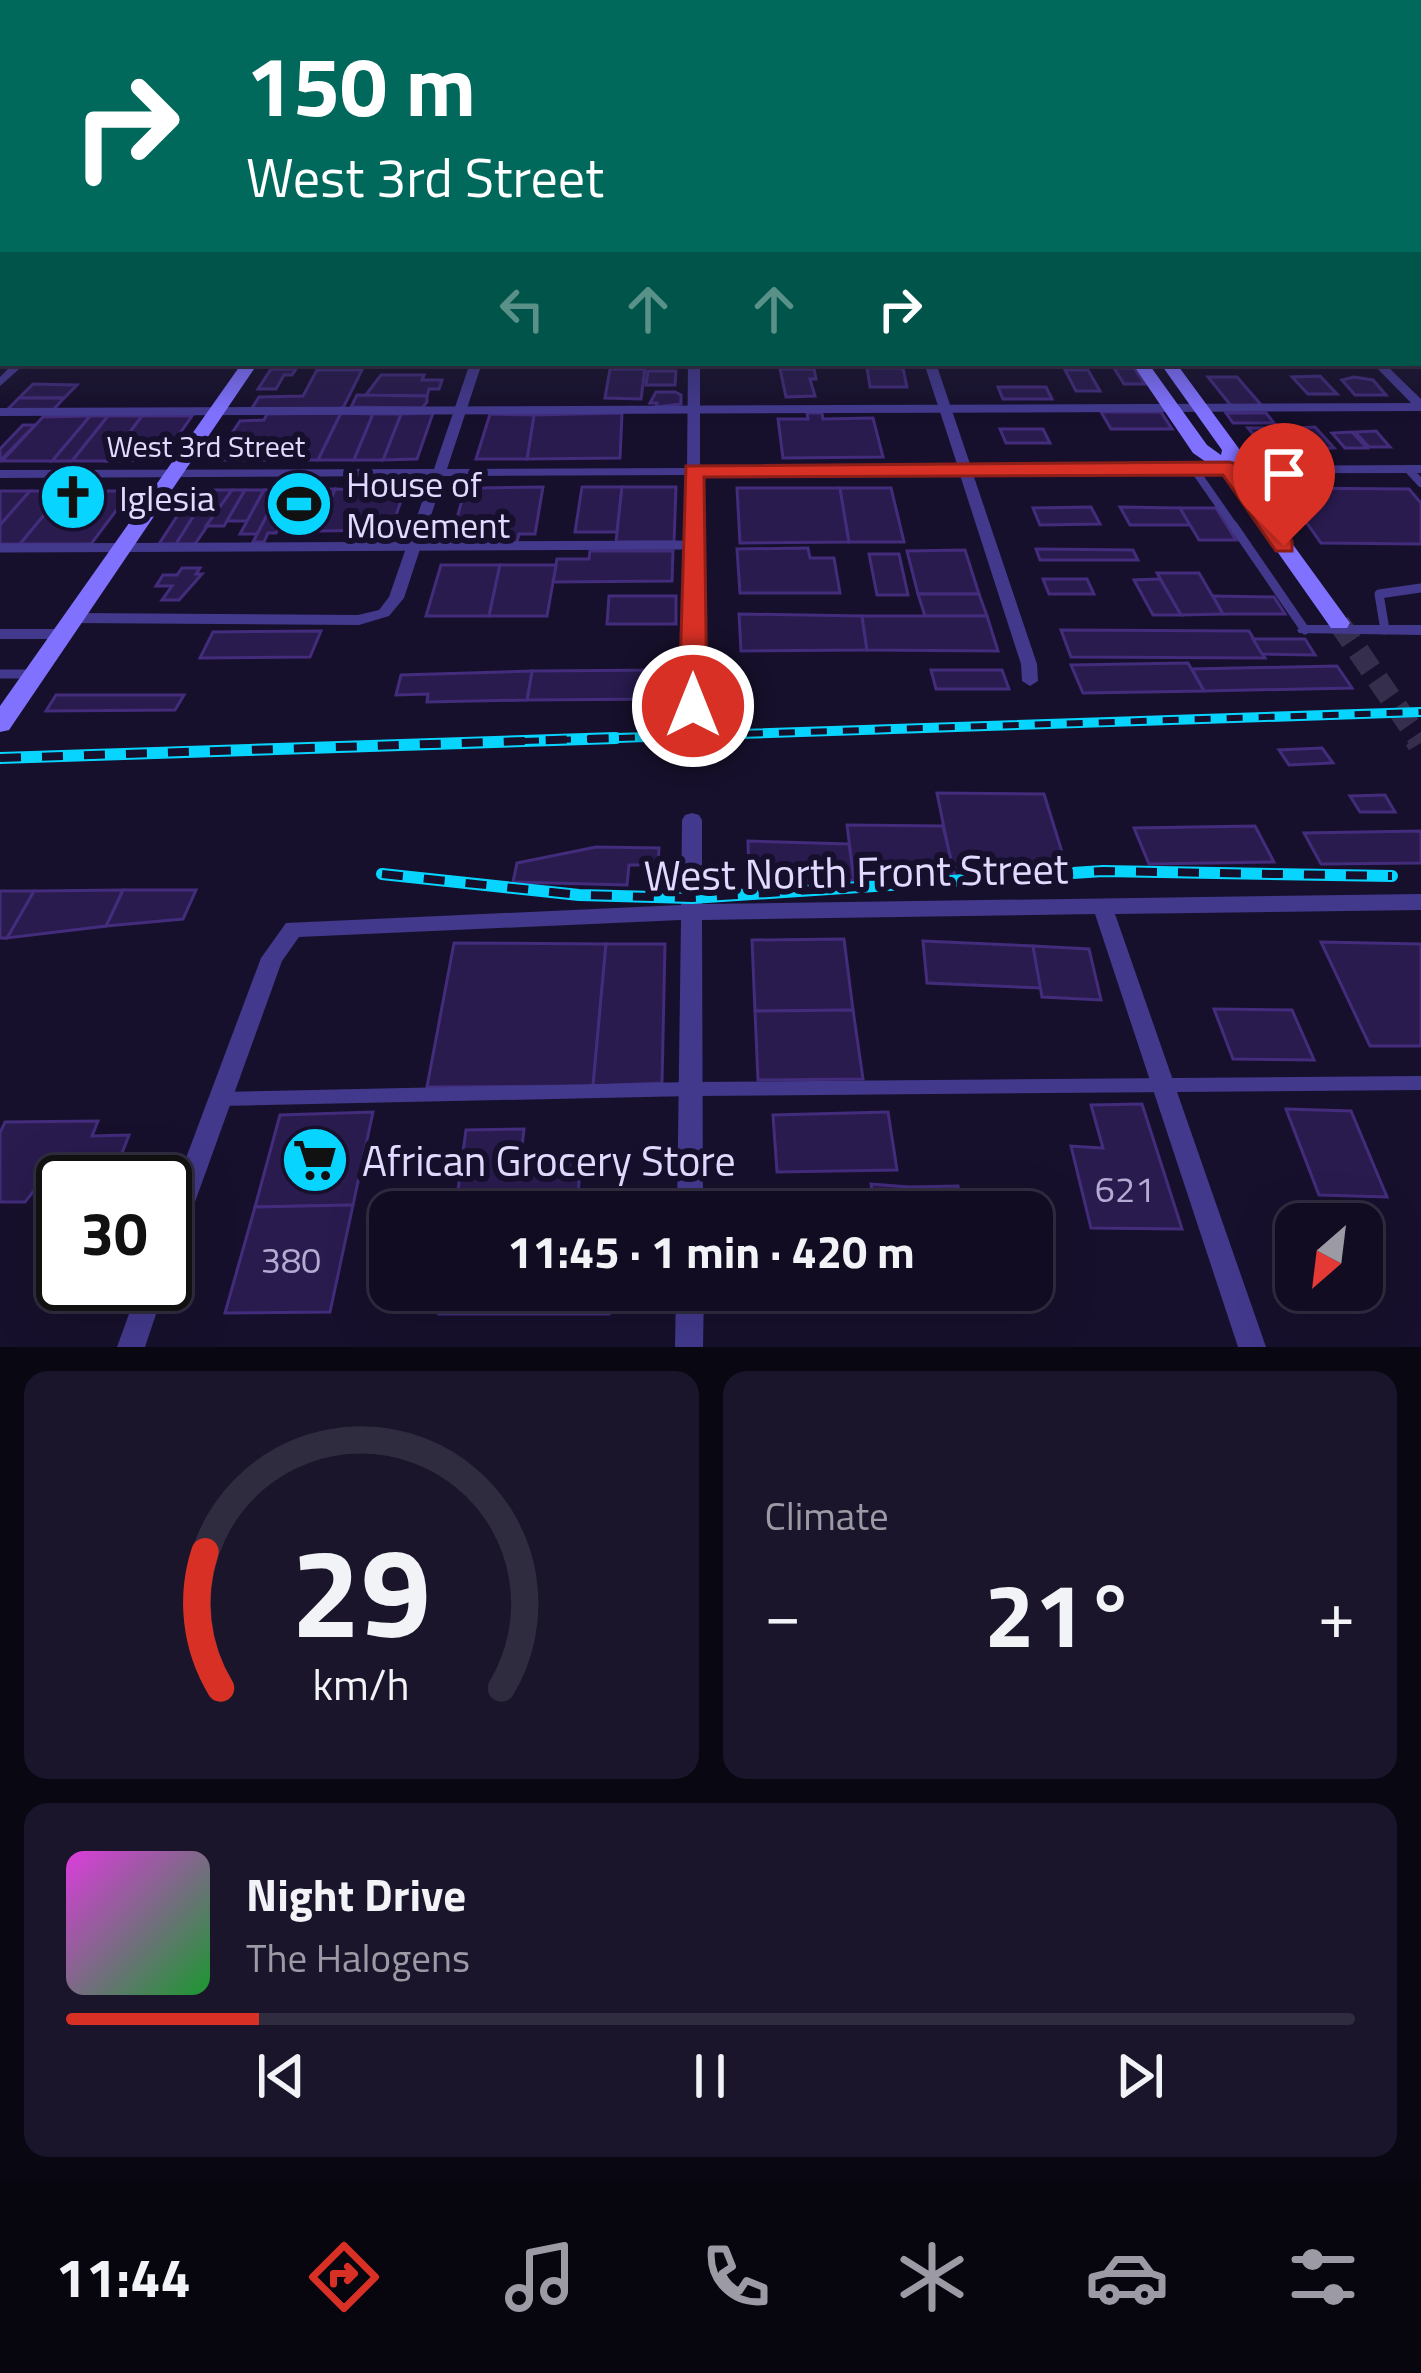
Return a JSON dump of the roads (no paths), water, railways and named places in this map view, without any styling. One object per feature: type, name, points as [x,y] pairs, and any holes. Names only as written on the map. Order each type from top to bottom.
[{"type":"main road","points":[[0,724],[248,366]]},
{"type":"main road","points":[[1142,366],[1204,454],[1229,469],[1339,623]]},
{"type":"main road","points":[[1170,366],[1231,450],[1229,469]]},
{"type":"street","points":[[0,634],[68,626],[358,620],[385,614],[396,598],[475,366]]},
{"type":"street","points":[[693,706],[694,366]]},
{"type":"street","points":[[931,366],[1029,664],[1030,681]]},
{"type":"street","points":[[1381,366],[1421,407]]},
{"type":"street","name":"West 3rd Street","points":[[0,474],[1414,469]]},
{"type":"street","points":[[1305,630],[1421,630]]},
{"type":"street","points":[[690,1191],[692,820]]},
{"type":"street","name":"West North Front Street","points":[[217,1099],[272,958],[293,929],[692,912],[1421,902]]},
{"type":"street","points":[[1102,904],[1252,1347]]},
{"type":"street","points":[[192,1171],[217,1099]]},
{"type":"street","points":[[131,1347],[144,1311]]},
{"type":"street","points":[[689,1347],[690,1311]]},
{"type":"lane","points":[[0,412],[1421,407]]},
{"type":"lane","points":[[1194,469],[1305,630]]},
{"type":"lane","points":[[1414,469],[1421,483]]},
{"type":"lane","points":[[0,548],[693,545]]},
{"type":"lane","points":[[1385,630],[1379,593],[1421,588]]},
{"type":"lane","points":[[0,674],[34,674]]},
{"type":"lane","points":[[217,1099],[691,1089],[1421,1083]]},
{"type":"tunnel","points":[[1339,623],[1418,739]]},
{"type":"tunnel","points":[[1418,739],[1421,743]]},
{"type":"railway","points":[[523,741],[1421,712]]},
{"type":"railway","points":[[0,758],[616,738]]},
{"type":"railway","points":[[382,874],[579,895],[692,898],[1103,871],[1392,876]]},
{"type":"place","name":"Iglesia","points":[[73,497]]},
{"type":"place","name":"House of Movement","points":[[299,504]]},
{"type":"place","name":"African Grocery Store","points":[[315,1160]]}]
